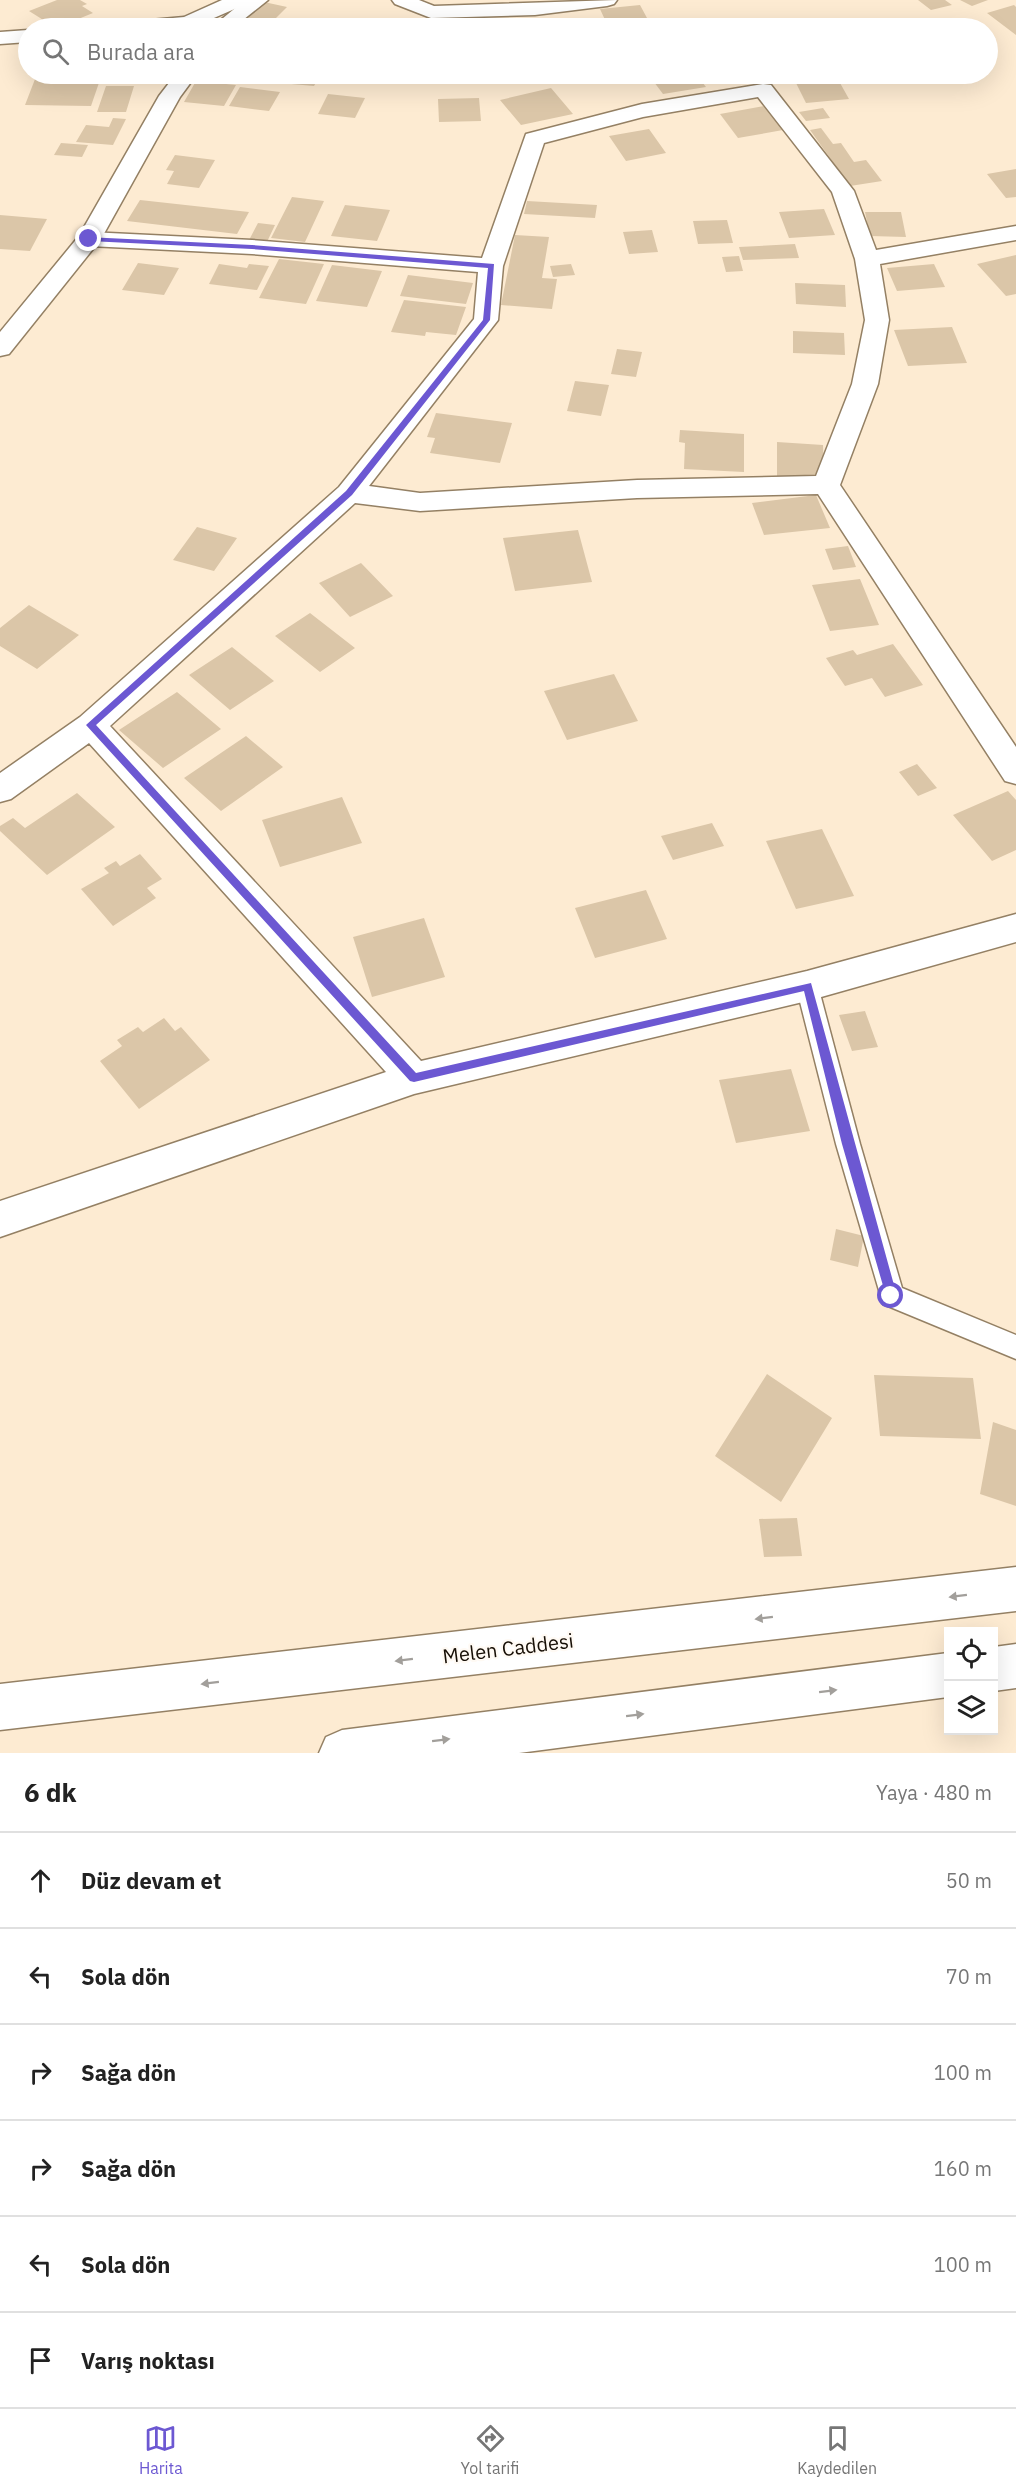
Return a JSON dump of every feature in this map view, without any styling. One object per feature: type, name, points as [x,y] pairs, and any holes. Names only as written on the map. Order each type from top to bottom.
[{"type":"street","points":[[199,18],[239,0]]},
{"type":"street","points":[[234,18],[258,0]]},
{"type":"street","points":[[402,0],[431,12],[535,9],[608,0]]},
{"type":"street","points":[[0,38],[18,37]]},
{"type":"street","points":[[0,348],[89,239],[179,84]]},
{"type":"street","points":[[0,790],[91,725],[349,493],[486,320],[491,266],[534,140],[642,111],[763,90],[843,191],[867,260],[876,320],[865,384],[826,485]]},
{"type":"street","points":[[867,260],[1016,233]]},
{"type":"street","points":[[89,239],[252,247],[491,266]]},
{"type":"street","points":[[349,493],[420,502],[637,489],[826,485]]},
{"type":"street","points":[[826,485],[1016,772]]},
{"type":"street","points":[[91,725],[414,1078]]},
{"type":"street","points":[[0,1219],[414,1078],[807,986],[1016,928]]},
{"type":"street","name":"Melen Caddesi","points":[[0,1707],[1016,1589]]},
{"type":"street","points":[[998,1668],[1016,1666]]},
{"type":"street","points":[[342,1753],[944,1676]]},
{"type":"lane","points":[[807,986],[891,1296],[1016,1347]]},
{"type":"building","points":[[57,0],[80,0],[87,4],[82,6],[93,13],[81,18],[40,18],[29,11]]},
{"type":"building","points":[[918,0],[945,0],[952,5],[931,10]]},
{"type":"building","points":[[960,0],[988,0],[972,6]]},
{"type":"building","points":[[264,2],[287,7],[276,18],[248,18]]},
{"type":"building","points":[[640,5],[647,18],[604,18],[600,9]]},
{"type":"building","points":[[1014,5],[1016,7],[1016,35],[998,21],[998,18],[994,18],[987,13]]},
{"type":"building","points":[[33,84],[99,84],[91,106],[25,105]]},
{"type":"building","points":[[194,84],[236,85],[224,106],[184,102]]},
{"type":"building","points":[[291,84],[315,84],[314,86]]},
{"type":"building","points":[[656,84],[704,84],[706,87],[663,94]]},
{"type":"building","points":[[796,84],[841,84],[849,99],[806,103]]},
{"type":"building","points":[[106,86],[134,86],[126,112],[97,112]]},
{"type":"building","points":[[240,87],[280,92],[269,111],[229,106]]},
{"type":"building","points":[[551,88],[573,114],[521,125],[500,100]]},
{"type":"building","points":[[328,94],[365,98],[355,118],[318,114]]},
{"type":"building","points":[[479,98],[481,121],[439,122],[438,99]]},
{"type":"building","points":[[764,106],[783,130],[738,138],[720,114]]},
{"type":"building","points":[[823,108],[830,118],[806,121],[799,112]]},
{"type":"building","points":[[113,118],[126,119],[113,145],[76,142],[86,125],[109,127]]},
{"type":"building","points":[[821,128],[833,144],[841,143],[854,162],[866,160],[882,181],[850,186],[810,130]]},
{"type":"building","points":[[649,129],[666,153],[626,161],[609,136]]},
{"type":"building","points":[[61,143],[88,145],[82,157],[54,155]]},
{"type":"building","points":[[175,155],[215,160],[199,188],[167,184],[174,171],[166,170]]},
{"type":"building","points":[[1016,169],[1016,197],[1006,198],[987,174]]},
{"type":"building","points":[[292,197],[324,201],[305,242],[271,238]]},
{"type":"building","points":[[140,200],[249,212],[237,234],[127,221]]},
{"type":"building","points":[[527,201],[597,205],[595,218],[524,214]]},
{"type":"building","points":[[345,205],[390,210],[377,241],[331,236]]},
{"type":"building","points":[[824,209],[835,235],[789,238],[779,212]]},
{"type":"building","points":[[865,212],[901,212],[906,237],[870,236]]},
{"type":"building","points":[[0,215],[47,219],[30,251],[0,249]]},
{"type":"building","points":[[727,220],[733,243],[698,244],[693,221]]},
{"type":"building","points":[[258,223],[275,225],[266,244],[248,242]]},
{"type":"building","points":[[652,230],[658,252],[629,254],[623,232]]},
{"type":"building","points":[[515,235],[549,237],[542,278],[557,279],[552,309],[501,305]]},
{"type":"building","points":[[795,244],[799,258],[743,260],[739,247]]},
{"type":"building","points":[[1016,255],[1016,294],[1006,296],[977,264]]},
{"type":"building","points":[[739,256],[743,271],[726,272],[722,257]]},
{"type":"building","points":[[279,259],[324,264],[306,304],[259,298]]},
{"type":"building","points":[[138,263],[179,268],[164,295],[122,290]]},
{"type":"building","points":[[219,264],[247,268],[249,264],[269,266],[257,290],[209,284]]},
{"type":"building","points":[[571,264],[575,275],[553,277],[550,266]]},
{"type":"building","points":[[934,264],[945,287],[897,291],[887,268]]},
{"type":"building","points":[[332,265],[382,271],[367,307],[316,301]]},
{"type":"building","points":[[408,275],[473,283],[466,304],[400,296]]},
{"type":"building","points":[[795,283],[845,285],[846,307],[796,304]]},
{"type":"building","points":[[404,300],[466,307],[456,335],[426,332],[425,336],[391,332]]},
{"type":"building","points":[[952,327],[967,363],[908,366],[894,330]]},
{"type":"building","points":[[793,331],[844,333],[845,355],[793,353]]},
{"type":"building","points":[[617,349],[642,352],[636,377],[611,374]]},
{"type":"building","points":[[575,381],[609,385],[601,416],[567,411]]},
{"type":"building","points":[[436,413],[512,423],[500,463],[430,453],[435,438],[427,437]]},
{"type":"building","points":[[680,430],[744,434],[744,472],[684,469],[685,443],[679,442]]},
{"type":"building","points":[[777,442],[823,445],[824,478],[777,476]]},
{"type":"building","points":[[816,495],[830,528],[764,535],[752,503]]},
{"type":"building","points":[[197,527],[237,538],[214,571],[173,560]]},
{"type":"building","points":[[578,530],[592,582],[515,591],[503,538]]},
{"type":"building","points":[[848,546],[856,567],[833,570],[825,549]]},
{"type":"building","points":[[361,563],[393,596],[350,617],[319,583]]},
{"type":"building","points":[[860,579],[879,625],[830,631],[812,585]]},
{"type":"building","points":[[29,605],[79,635],[37,669],[0,646],[0,628]]},
{"type":"building","points":[[310,613],[355,648],[320,672],[275,636]]},
{"type":"building","points":[[893,644],[923,685],[885,697],[872,678],[845,686],[826,658],[853,650],[857,655]]},
{"type":"building","points":[[232,647],[274,681],[230,710],[189,675]]},
{"type":"building","points":[[614,674],[638,721],[567,740],[544,691]]},
{"type":"building","points":[[177,692],[221,729],[163,768],[119,730]]},
{"type":"building","points":[[246,736],[283,767],[221,811],[184,778]]},
{"type":"building","points":[[917,764],[937,788],[918,796],[899,772]]},
{"type":"building","points":[[1008,791],[1016,800],[1016,850],[992,861],[953,815]]},
{"type":"building","points":[[77,793],[115,827],[47,875],[0,831],[0,826],[13,818],[25,828]]},
{"type":"building","points":[[342,797],[362,843],[280,867],[262,820]]},
{"type":"building","points":[[712,823],[724,846],[673,860],[661,836]]},
{"type":"building","points":[[822,829],[854,896],[796,909],[766,841]]},
{"type":"building","points":[[140,854],[162,879],[147,888],[156,898],[113,926],[81,889],[109,873],[104,868],[116,861],[120,866]]},
{"type":"building","points":[[646,890],[667,939],[595,958],[575,908]]},
{"type":"building","points":[[424,918],[445,977],[372,997],[353,937]]},
{"type":"building","points":[[865,1011],[878,1047],[852,1051],[839,1015]]},
{"type":"building","points":[[164,1018],[175,1031],[181,1027],[210,1060],[139,1109],[100,1061],[122,1046],[117,1040],[138,1027],[143,1032]]},
{"type":"building","points":[[791,1069],[810,1131],[736,1143],[719,1080]]},
{"type":"building","points":[[836,1229],[864,1236],[858,1267],[830,1260]]},
{"type":"building","points":[[767,1374],[832,1418],[781,1502],[715,1456]]},
{"type":"building","points":[[874,1375],[973,1378],[981,1439],[880,1436]]},
{"type":"building","points":[[993,1422],[1016,1430],[1016,1506],[980,1494]]},
{"type":"building","points":[[797,1518],[802,1556],[764,1557],[759,1519]]},
{"type":"route","points":[[89,239],[252,247],[491,266],[486,320],[349,493],[91,725],[414,1078],[807,986],[891,1296]]}]
